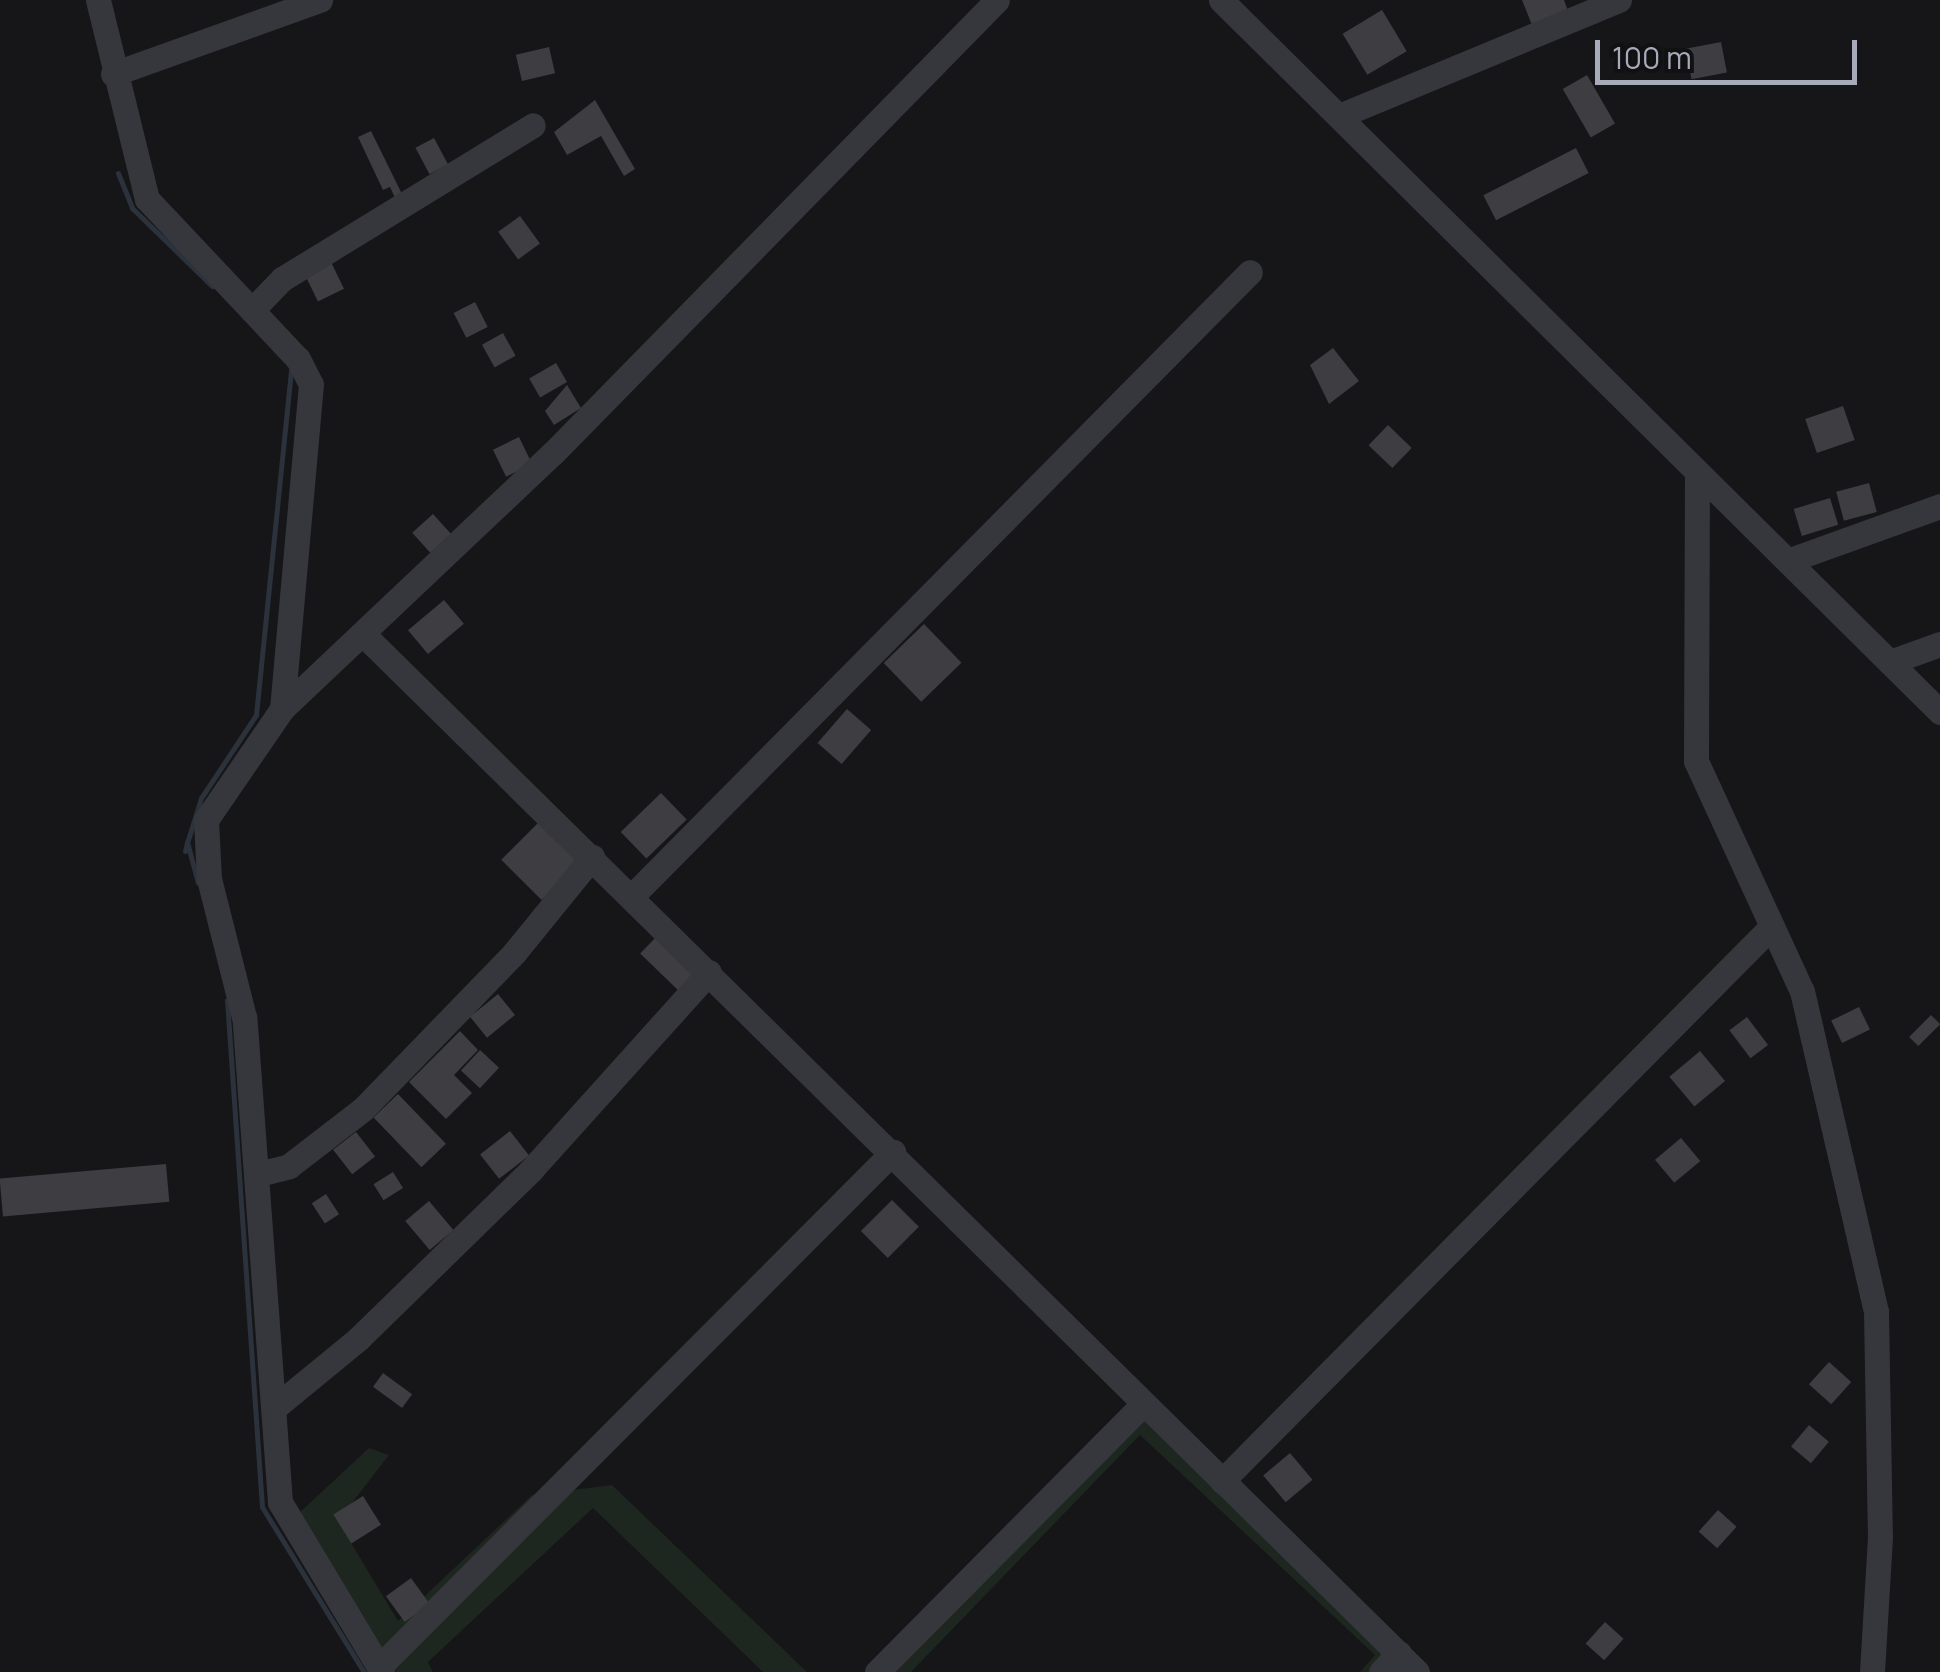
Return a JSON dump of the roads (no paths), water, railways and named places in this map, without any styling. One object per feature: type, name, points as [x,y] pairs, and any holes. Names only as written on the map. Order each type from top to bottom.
[{"type":"street","points":[[98,0],[132,163],[155,213],[252,310],[307,372],[313,401],[282,709]]},
{"type":"street","points":[[113,74],[320,0]]},
{"type":"street","points":[[893,1152],[380,1669],[288,1524],[274,1408],[240,986],[203,840],[214,805],[282,709],[366,637],[997,0]]},
{"type":"street","points":[[1221,0],[1940,712]]},
{"type":"street","points":[[1339,116],[1619,0]]},
{"type":"street","points":[[252,310],[282,279],[533,124]]},
{"type":"street","points":[[632,896],[1250,272]]},
{"type":"street","points":[[1697,472],[1696,762],[1806,1003],[1876,1311],[1880,1537],[1872,1672]]},
{"type":"street","points":[[1790,560],[1940,506]]},
{"type":"street","points":[[366,637],[893,1152],[1222,1481],[1399,1666]]},
{"type":"street","points":[[1890,662],[1940,644]]},
{"type":"street","points":[[258,1174],[289,1166],[363,1109],[514,953],[592,857]]},
{"type":"street","points":[[1222,1481],[1771,927]]},
{"type":"street","points":[[274,1408],[358,1339],[530,1170],[709,972]]},
{"type":"street","points":[[878,1672],[1143,1404]]},
{"type":"waterway","points":[[118,173],[132,208],[212,286]]},
{"type":"waterway","points":[[187,843],[201,798],[256,715],[291,370]]},
{"type":"waterway","points":[[185,851],[187,842],[198,883]]},
{"type":"waterway","points":[[227,1000],[262,1507],[364,1672]]}]
